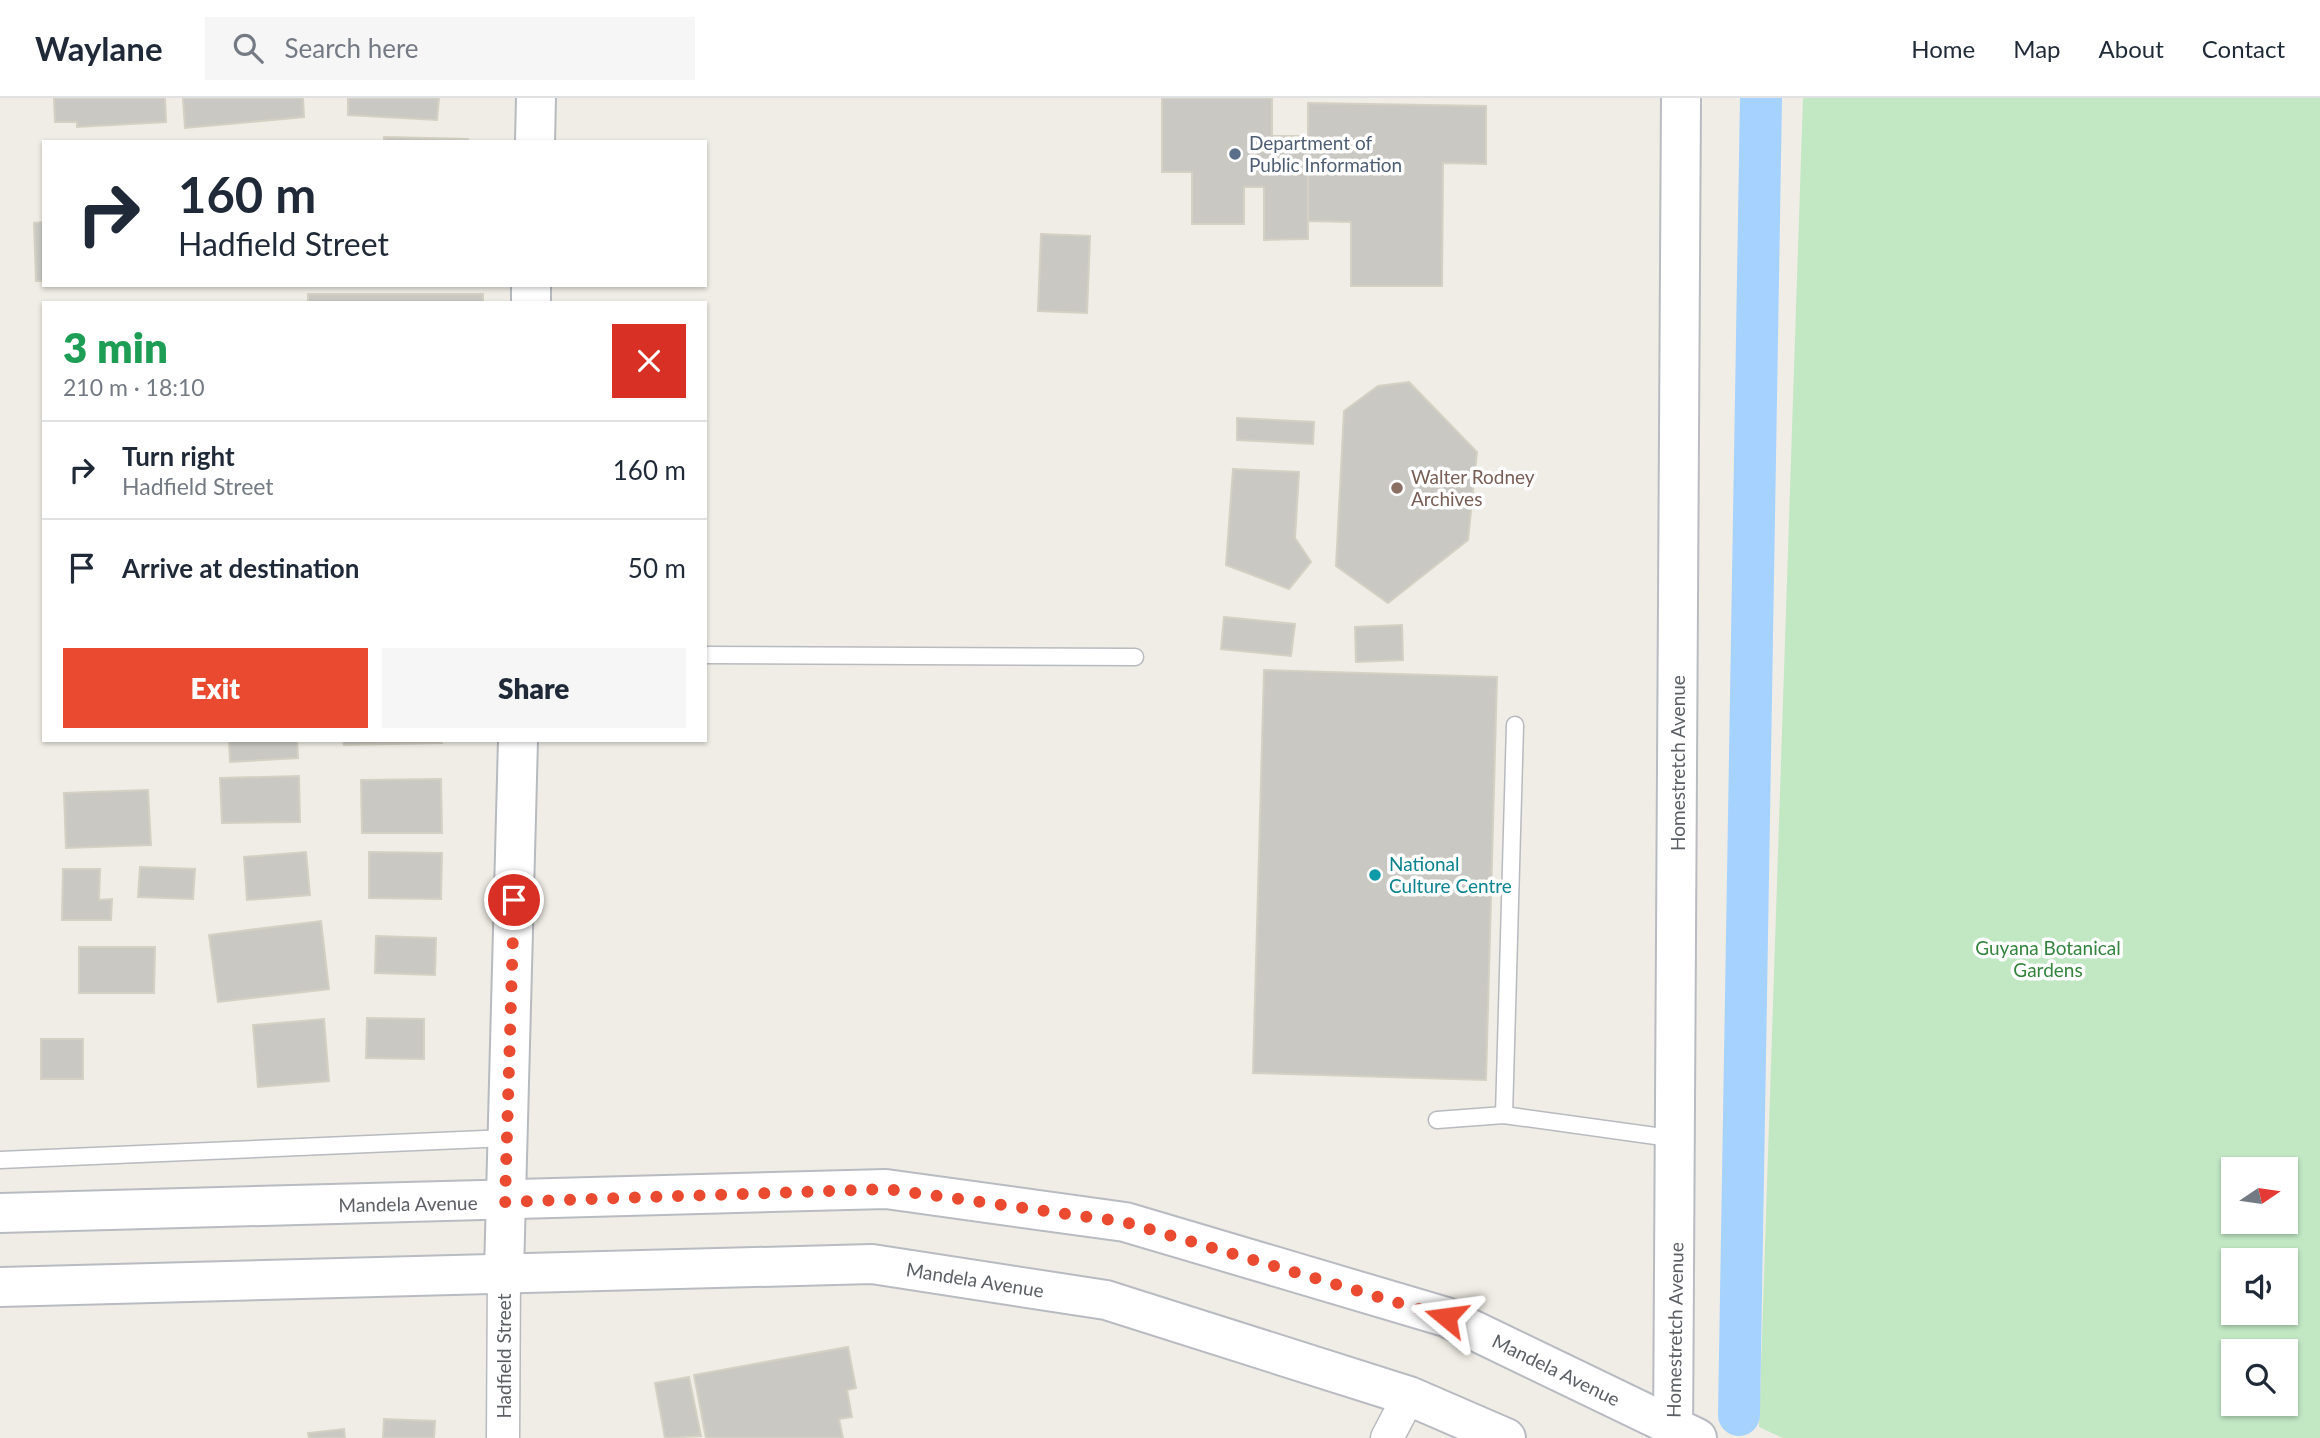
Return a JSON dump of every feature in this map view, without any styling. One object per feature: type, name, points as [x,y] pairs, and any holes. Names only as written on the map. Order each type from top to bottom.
[{"type":"main road","points":[[535,140],[536,98]]},
{"type":"main road","name":"Homestretch Avenue","points":[[1681,98],[1677,1139],[1681,1434]]},
{"type":"main road","points":[[504,1273],[518,742]]},
{"type":"main road","name":"Mandela Avenue","points":[[0,1213],[505,1202],[887,1189],[1125,1222],[1446,1317],[1681,1434]]},
{"type":"main road","name":"Mandela Avenue","points":[[0,1287],[872,1264],[1106,1300],[1409,1396],[1506,1438]]},
{"type":"street","name":"Hadfield Street","points":[[503,1438],[504,1273]]},
{"type":"street","points":[[1387,1438],[1409,1396]]},
{"type":"lane","points":[[707,655],[1135,657]]},
{"type":"lane","points":[[1504,1115],[1515,725]]},
{"type":"lane","points":[[1437,1120],[1504,1115],[1677,1139]]},
{"type":"lane","points":[[0,1160],[507,1138]]},
{"type":"green space","name":"Guyana Botanical Gardens","points":[[1803,98],[2320,98],[2320,1438],[1783,1438],[1759,1427]]},
{"type":"building","points":[[54,98],[165,98],[166,122],[77,127],[77,122],[55,122]]},
{"type":"building","points":[[183,98],[303,98],[304,117],[185,128]]},
{"type":"building","points":[[348,98],[439,98],[437,120],[348,115]]},
{"type":"building","name":"Department of Public Information","points":[[1162,98],[1272,98],[1272,136],[1308,136],[1308,239],[1264,240],[1264,187],[1244,187],[1244,224],[1192,224],[1192,172],[1162,172]]},
{"type":"building","points":[[1308,103],[1486,106],[1486,164],[1443,163],[1442,286],[1351,286],[1351,222],[1308,221]]},
{"type":"building","points":[[384,137],[468,139],[468,140],[384,140]]},
{"type":"building","points":[[42,222],[42,281],[36,281],[34,223]]},
{"type":"building","points":[[1041,234],[1090,236],[1087,313],[1038,311]]},
{"type":"building","points":[[308,294],[483,294],[483,301],[308,301]]},
{"type":"building","points":[[1409,382],[1477,452],[1468,540],[1388,603],[1336,566],[1344,411],[1378,386]]},
{"type":"building","points":[[1237,418],[1314,422],[1313,444],[1237,440]]},
{"type":"building","points":[[1233,469],[1299,472],[1295,538],[1311,562],[1289,589],[1226,565]]},
{"type":"building","points":[[1224,617],[1295,624],[1291,656],[1221,649]]},
{"type":"building","points":[[1402,625],[1403,660],[1356,662],[1355,627]]},
{"type":"building","name":"National Culture Centre","points":[[1264,670],[1497,677],[1486,1080],[1253,1073]]},
{"type":"building","points":[[229,742],[297,742],[298,758],[230,762]]},
{"type":"building","points":[[343,742],[442,742],[442,743],[344,745]]},
{"type":"building","points":[[299,776],[300,822],[222,823],[220,778]]},
{"type":"building","points":[[441,779],[442,833],[362,833],[361,780]]},
{"type":"building","points":[[148,790],[151,845],[66,848],[64,793]]},
{"type":"building","points":[[306,852],[310,895],[247,900],[244,857]]},
{"type":"building","points":[[369,852],[442,853],[441,899],[369,898]]},
{"type":"building","points":[[140,867],[195,869],[193,899],[138,897]]},
{"type":"building","points":[[63,869],[100,869],[99,900],[112,899],[111,920],[62,920]]},
{"type":"building","points":[[321,921],[329,989],[218,1002],[209,935]]},
{"type":"building","points":[[376,936],[436,938],[435,975],[375,973]]},
{"type":"building","points":[[79,947],[155,947],[154,993],[79,993]]},
{"type":"building","points":[[367,1018],[424,1019],[424,1059],[366,1058]]},
{"type":"building","points":[[324,1019],[329,1081],[258,1087],[253,1025]]},
{"type":"building","points":[[41,1039],[83,1039],[83,1079],[41,1079]]},
{"type":"building","points":[[848,1347],[856,1388],[847,1390],[852,1417],[839,1419],[843,1438],[706,1438],[694,1375]]},
{"type":"building","points":[[689,1377],[701,1436],[665,1438],[655,1383]]},
{"type":"building","points":[[384,1419],[435,1421],[434,1438],[383,1438]]},
{"type":"building","points":[[344,1429],[345,1438],[309,1438],[308,1433]]},
{"type":"waterway","points":[[1739,1415],[1761,98]]},
{"type":"place","name":"Department of Public Information","points":[[1235,154]]},
{"type":"place","name":"Walter Rodney Archives","points":[[1397,488]]},
{"type":"place","name":"National Culture Centre","points":[[1375,875]]},
{"type":"route","points":[[514,900],[505,1202],[887,1189],[1125,1222],[1446,1317]]}]
